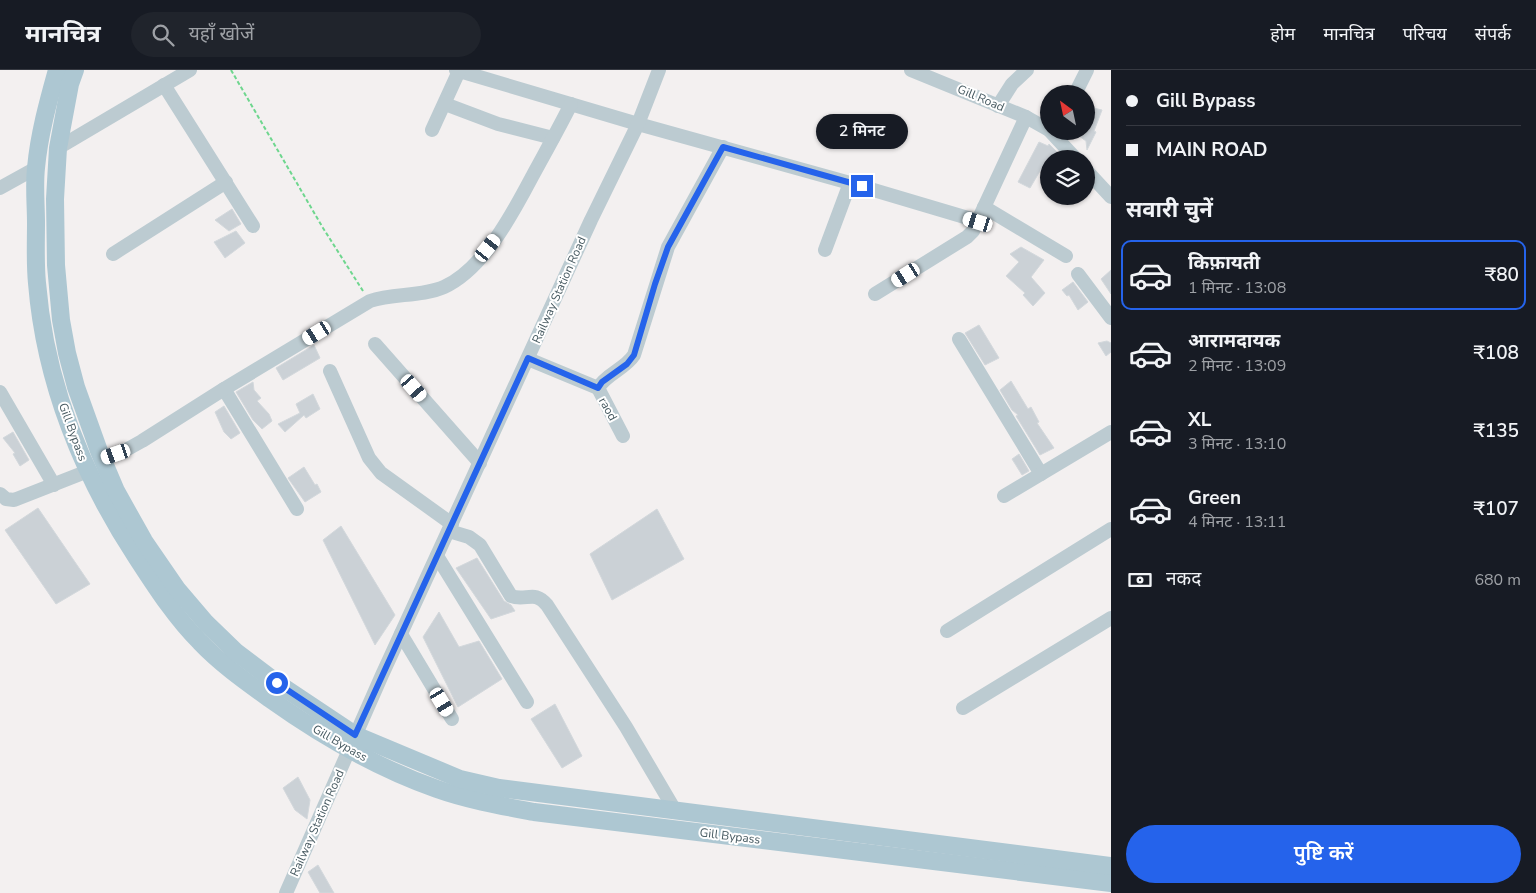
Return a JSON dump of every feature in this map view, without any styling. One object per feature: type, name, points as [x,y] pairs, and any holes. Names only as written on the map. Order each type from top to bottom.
[{"type":"main road","name":"Gill Bypass","points":[[57,70],[47,108],[36,168],[37,282],[41,316],[51,365],[67,420],[101,498],[138,560],[172,609],[199,642],[242,679],[301,721],[352,742],[460,778],[499,788],[1111,866]]},
{"type":"main road","name":"Gill Bypass","points":[[75,70],[70,84],[58,148],[55,199],[56,265],[60,320],[76,387],[102,459],[116,491],[144,541],[177,589],[206,623],[236,652],[391,771],[438,790],[482,802],[534,812],[1111,883]]},
{"type":"street","points":[[58,148],[190,70]]},
{"type":"street","points":[[432,130],[458,70],[638,124],[850,183],[978,222]]},
{"type":"street","name":"Railway Station Road","points":[[286,893],[401,634],[591,220],[638,124],[659,70]]},
{"type":"street","name":"Gill Road","points":[[911,70],[1026,117],[1040,125]]},
{"type":"street","points":[[998,106],[1012,84],[1027,70]]},
{"type":"street","points":[[1080,85],[1088,70]]},
{"type":"street","points":[[164,85],[253,226]]},
{"type":"street","points":[[444,104],[498,124],[553,138]]},
{"type":"street","points":[[102,459],[137,444],[224,389],[370,302],[385,297],[437,289],[446,286],[462,275],[488,248],[508,223],[571,104]]},
{"type":"street","points":[[875,294],[967,237],[973,231],[1026,117]]},
{"type":"street","name":"Gill Road","points":[[1058,140],[1068,150]]},
{"type":"street","name":"raod","points":[[623,436],[598,388],[602,382],[627,364],[634,355],[668,247],[723,147]]},
{"type":"street","points":[[0,188],[36,168]]},
{"type":"street","points":[[1095,180],[1111,197]]},
{"type":"street","points":[[114,254],[226,182]]},
{"type":"street","points":[[825,250],[850,183]]},
{"type":"street","points":[[984,208],[1066,256]]},
{"type":"street","points":[[1078,274],[1111,318]]},
{"type":"street","points":[[959,339],[1041,474]]},
{"type":"street","points":[[375,344],[480,463]]},
{"type":"street","points":[[528,358],[598,388]]},
{"type":"street","points":[[330,371],[369,458],[381,473],[450,527],[480,545],[511,596],[516,598],[537,597],[542,599],[626,727],[676,812]]},
{"type":"street","points":[[224,389],[297,510]]},
{"type":"street","points":[[0,392],[54,485]]},
{"type":"street","points":[[1004,496],[1111,432]]},
{"type":"street","points":[[0,494],[6,499],[14,500],[88,471]]},
{"type":"street","points":[[947,631],[1111,529]]},
{"type":"street","points":[[437,556],[527,702]]},
{"type":"street","points":[[963,708],[1111,618]]},
{"type":"street","points":[[401,634],[452,719]]},
{"type":"path","points":[[231,70],[323,228],[370,302]]},
{"type":"building","points":[[1095,108],[1102,110],[1095,128]]},
{"type":"building","points":[[1085,140],[1092,140],[1087,150]]},
{"type":"building","points":[[1039,142],[1048,146],[1049,144],[1055,150],[1040,150],[1040,171],[1030,188],[1018,182]]},
{"type":"building","points":[[232,209],[241,224],[229,231],[215,220]]},
{"type":"building","points":[[236,231],[245,243],[225,258],[214,242]]},
{"type":"building","points":[[1021,247],[1044,260],[1031,277],[1045,293],[1033,306],[1023,295],[1025,293],[1006,276],[1019,262],[1010,254]]},
{"type":"building","points":[[1111,270],[1111,294],[1101,279]]},
{"type":"building","points":[[1073,282],[1088,302],[1078,310],[1069,295],[1067,296],[1062,290]]},
{"type":"building","points":[[979,325],[999,358],[985,365],[965,333]]},
{"type":"building","points":[[1107,341],[1111,343],[1111,352],[1106,356],[1098,343]]},
{"type":"building","points":[[314,345],[320,358],[283,380],[276,368]]},
{"type":"building","points":[[1011,381],[1028,409],[1031,407],[1039,422],[1037,423],[1054,448],[1040,455],[1016,416],[1018,415],[1012,410],[1000,390]]},
{"type":"building","points":[[253,382],[254,390],[261,398],[257,401],[269,414],[272,421],[262,429],[253,420],[236,392]]},
{"type":"building","points":[[313,394],[320,409],[306,418],[304,415],[285,432],[278,424],[300,413],[296,404]]},
{"type":"building","points":[[224,406],[240,433],[231,439],[224,432],[215,412]]},
{"type":"building","points":[[13,432],[29,460],[20,466],[13,454],[15,453],[3,438]]},
{"type":"building","points":[[1019,454],[1029,471],[1022,475],[1012,459]]},
{"type":"building","points":[[304,467],[321,492],[305,502],[288,478]]},
{"type":"building","points":[[38,508],[90,584],[56,604],[5,530]]},
{"type":"building","points":[[657,509],[684,559],[612,600],[590,554]]},
{"type":"building","points":[[341,526],[395,615],[375,645],[323,540]]},
{"type":"building","points":[[477,558],[504,601],[511,605],[515,611],[491,619],[456,568]]},
{"type":"building","points":[[439,612],[459,647],[479,641],[502,679],[458,707],[423,637]]},
{"type":"building","points":[[555,704],[582,756],[562,768],[531,719]]},
{"type":"building","points":[[298,777],[310,800],[307,819],[295,810],[283,788]]},
{"type":"building","points":[[318,865],[334,893],[320,893],[308,872]]},
{"type":"route","points":[[277,683],[355,735],[528,358],[598,388],[602,382],[627,364],[634,355],[668,247],[723,147],[862,186]]}]
